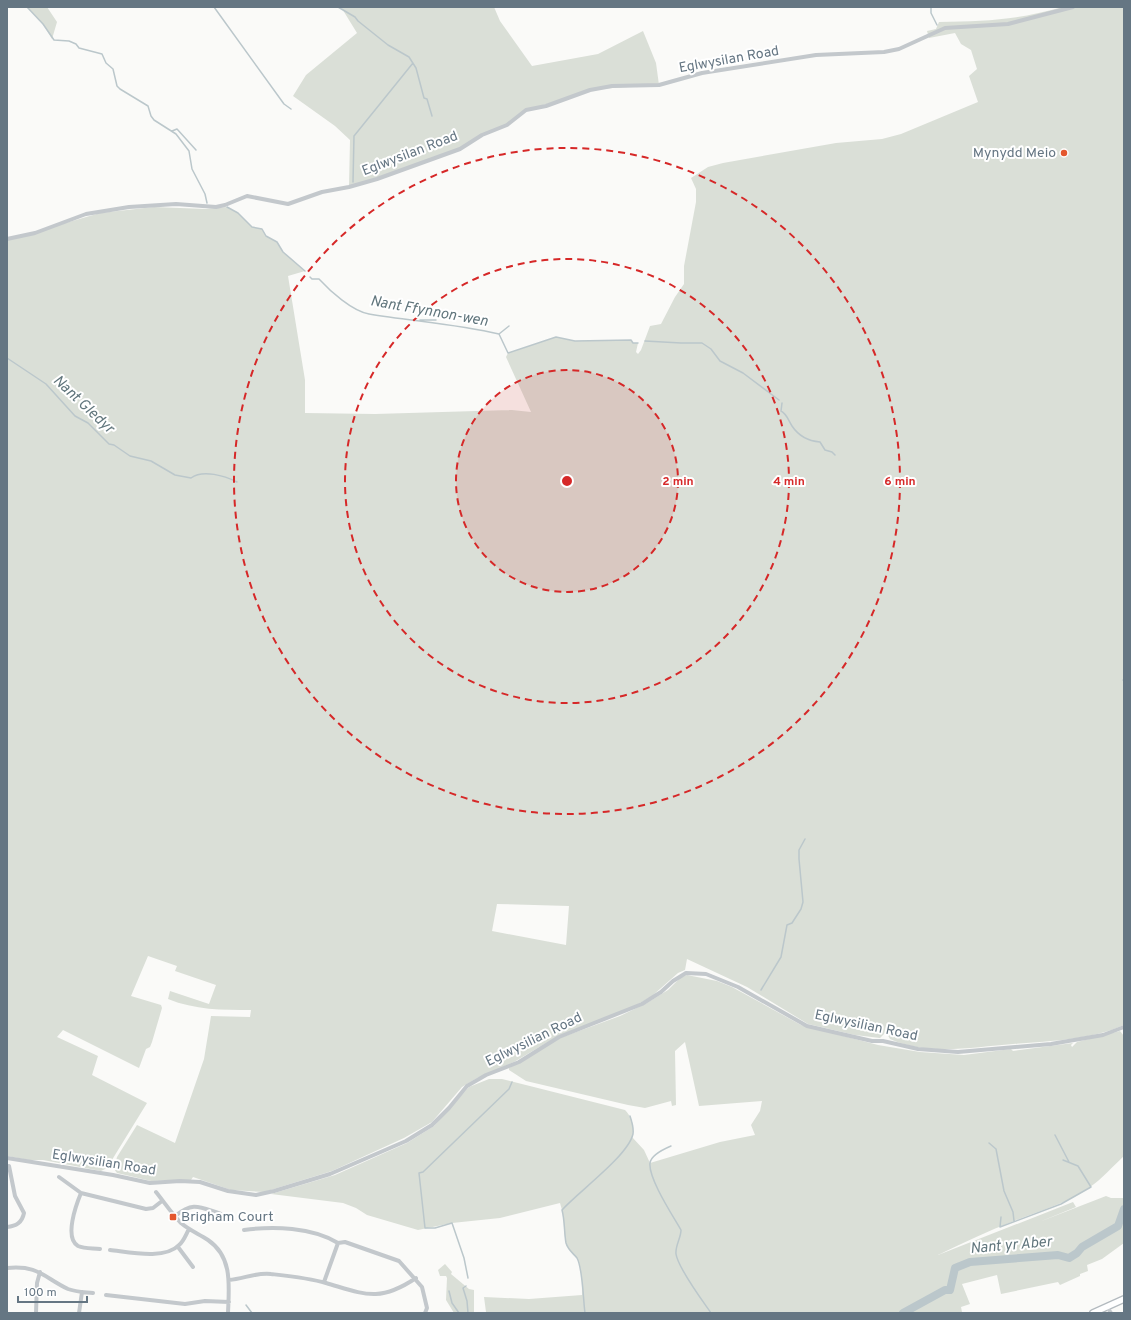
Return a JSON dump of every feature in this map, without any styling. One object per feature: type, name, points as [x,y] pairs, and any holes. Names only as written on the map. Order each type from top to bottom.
[{"type":"main road","points":[[1092,1313],[1124,1299]]},
{"type":"street","name":"Eglwysilan Road","points":[[7,239],[35,233],[86,214],[117,208],[165,204],[216,207],[225,205],[246,196],[288,204],[322,192],[349,188],[377,180],[460,149],[482,135],[507,125],[526,110],[546,106],[590,90],[612,86],[659,85],[702,73],[816,56],[884,52],[899,49],[946,28],[1008,24],[1072,7]]},
{"type":"street","name":"Eglwysilian Road","points":[[7,1158],[113,1175],[150,1184],[180,1181],[200,1182],[233,1192],[256,1194],[274,1191],[330,1174],[406,1141],[432,1125],[449,1108],[467,1086],[486,1075],[519,1062],[559,1037],[642,1004],[686,973],[706,974],[738,987],[807,1026],[872,1041],[883,1041],[918,1049],[971,1052],[997,1048],[1051,1044],[1103,1035],[1124,1027]]},
{"type":"street","points":[[7,1227],[18,1224],[24,1213],[15,1196],[9,1166]]},
{"type":"street","points":[[59,1178],[81,1193],[146,1209],[152,1208],[162,1201]]},
{"type":"street","points":[[156,1192],[175,1216],[189,1229],[208,1240],[219,1249],[227,1265],[229,1280],[228,1313]]},
{"type":"street","points":[[81,1193],[73,1217],[71,1237],[73,1241],[80,1246],[100,1249]]},
{"type":"street","points":[[175,1216],[187,1207],[193,1206],[221,1214]]},
{"type":"street","points":[[244,1230],[262,1228],[296,1230],[320,1235],[338,1243],[344,1242],[399,1261],[416,1278],[422,1287],[427,1308],[424,1313]]},
{"type":"street","points":[[110,1250],[161,1254],[169,1252],[178,1246],[189,1229]]},
{"type":"street","points":[[324,1282],[338,1243]]},
{"type":"street","points":[[178,1246],[193,1267]]},
{"type":"street","points":[[7,1268],[25,1268],[40,1272],[68,1289],[93,1293]]},
{"type":"street","points":[[36,1313],[37,1284],[40,1272]]},
{"type":"street","points":[[229,1280],[266,1273],[324,1282],[367,1295],[394,1291],[416,1278]]},
{"type":"street","points":[[79,1313],[82,1292]]},
{"type":"street","points":[[106,1295],[185,1304],[205,1301],[228,1302]]},
{"type":"street","points":[[1107,1306],[1111,1313]]},
{"type":"shaded area","points":[[27,7],[47,7],[57,22],[52,39],[43,24]]},
{"type":"shaded area","points":[[341,7],[494,7],[500,21],[532,66],[598,54],[643,31],[656,63],[659,85],[598,89],[526,110],[507,125],[474,139],[460,149],[349,187],[350,140],[335,126],[293,96],[306,75],[357,33]]},
{"type":"shaded area","points":[[1063,7],[1124,7],[1124,1025],[1098,1034],[1055,1041],[951,1049],[920,1047],[890,1039],[886,1032],[880,1038],[855,1035],[808,1024],[747,987],[687,959],[685,970],[678,973],[652,996],[635,1006],[558,1036],[514,1062],[477,1078],[462,1087],[432,1122],[404,1138],[332,1171],[264,1192],[231,1190],[193,1177],[191,1180],[151,1181],[117,1173],[114,1169],[117,1157],[137,1125],[175,1143],[204,1059],[211,1016],[250,1017],[251,1010],[198,1007],[178,1003],[168,999],[170,991],[209,1004],[216,985],[175,971],[177,966],[148,956],[131,996],[161,1005],[162,1008],[152,1042],[150,1047],[146,1049],[139,1068],[63,1030],[57,1037],[98,1056],[92,1075],[147,1103],[107,1168],[101,1171],[43,1160],[29,1160],[7,1156],[7,240],[100,213],[154,207],[206,209],[227,207],[238,213],[252,227],[262,229],[266,236],[277,242],[283,252],[305,271],[288,276],[305,380],[305,413],[375,414],[512,410],[531,412],[506,357],[508,353],[556,337],[575,341],[631,340],[633,343],[638,343],[636,352],[638,354],[650,326],[661,324],[675,297],[684,284],[684,266],[696,202],[696,189],[691,178],[708,167],[723,163],[836,143],[882,139],[901,134],[978,102],[969,76],[977,69],[971,50],[961,44],[955,33],[929,38],[927,31],[936,29],[939,22],[1001,19],[1031,15]],"holes":[[[497,904],[569,906],[566,945],[492,931]]]},
{"type":"shaded area","points":[[687,975],[717,981],[732,987],[801,1025],[878,1045],[920,1052],[964,1055],[1011,1049],[1013,1051],[1073,1043],[1071,1045],[1072,1047],[1077,1042],[1120,1031],[1124,1036],[1124,1156],[1094,1184],[1072,1198],[995,1229],[938,1255],[1073,1202],[1076,1207],[1039,1222],[1106,1196],[1111,1198],[1124,1198],[1124,1243],[1102,1259],[1087,1265],[1088,1271],[1060,1285],[1058,1282],[1001,1294],[997,1275],[962,1284],[970,1304],[961,1307],[962,1312],[960,1313],[454,1313],[446,1300],[447,1278],[446,1276],[440,1276],[438,1270],[445,1264],[452,1272],[451,1274],[469,1289],[474,1290],[474,1312],[486,1312],[484,1297],[529,1299],[582,1295],[580,1266],[577,1258],[569,1250],[566,1243],[563,1214],[560,1203],[500,1218],[452,1223],[418,1230],[367,1215],[356,1208],[343,1203],[271,1194],[335,1175],[407,1143],[434,1126],[469,1087],[489,1079],[502,1079],[625,1110],[632,1122],[632,1137],[644,1150],[650,1163],[720,1142],[755,1135],[751,1125],[760,1111],[762,1101],[699,1106],[685,1042],[675,1051],[676,1105],[672,1106],[671,1101],[645,1108],[628,1105],[526,1081],[509,1070],[509,1068],[560,1038],[620,1016],[647,1003],[668,990],[680,978]]},
{"type":"waterway","name":"Nant Ffynnon-wen","points":[[27,7],[43,24],[54,40],[69,41],[76,44],[79,48],[102,54],[106,63],[113,69],[117,86],[148,106],[154,120],[176,134],[189,151],[192,169],[205,194],[207,203]]},
{"type":"waterway","points":[[214,7],[284,104],[291,109]]},
{"type":"waterway","points":[[338,7],[355,17],[388,45],[409,57],[416,68],[424,98],[427,99],[432,116]]},
{"type":"waterway","points":[[931,7],[931,13],[937,25]]},
{"type":"waterway","points":[[353,182],[354,136],[413,63]]},
{"type":"waterway","points":[[172,131],[177,129],[196,150]]},
{"type":"waterway","name":"Nant Ffynnon-wen","points":[[227,207],[238,213],[252,227],[262,229],[266,236],[277,242],[283,252],[305,271]]},
{"type":"waterway","name":"Nant Ffynnon-wen","points":[[310,277],[312,279],[319,279],[342,300],[362,312],[499,334],[508,353],[556,337],[575,341],[631,340],[633,343],[638,343]]},
{"type":"waterway","name":"Nant Ffynnon-wen","points":[[420,320],[436,320]]},
{"type":"waterway","points":[[499,334],[509,326]]},
{"type":"waterway","name":"Nant Ffynnon-wen","points":[[645,341],[702,343],[711,349],[720,361],[743,373],[779,400]]},
{"type":"waterway","name":"Nant Gledyr","points":[[7,358],[46,384],[75,416],[88,423],[109,444],[114,445],[130,456],[151,461],[175,475],[191,478],[196,475],[214,474],[237,482]]},
{"type":"waterway","name":"Nant Ffynnon-wen","points":[[782,403],[781,411],[786,415],[797,432],[807,439],[820,442],[825,450],[832,452],[835,455]]},
{"type":"waterway","points":[[761,990],[781,957],[787,925],[792,923],[801,909],[803,902],[799,850],[805,839]]},
{"type":"waterway","points":[[468,1278],[464,1258],[452,1223],[435,1228],[425,1228],[419,1173],[423,1172],[509,1089],[512,1082]]},
{"type":"waterway","points":[[585,1313],[579,1263],[577,1258],[569,1250],[566,1243],[562,1210],[569,1202],[602,1174],[622,1153],[633,1134],[633,1125],[630,1116]]},
{"type":"waterway","points":[[1055,1135],[1069,1162]]},
{"type":"waterway","points":[[989,1143],[996,1149],[1004,1191],[1013,1212],[1014,1221]]},
{"type":"waterway","points":[[671,1146],[653,1157],[650,1163],[650,1170],[662,1197],[681,1230],[676,1251],[678,1260],[691,1284],[711,1313]]},
{"type":"waterway","points":[[1001,1217],[1000,1227],[1061,1204],[1091,1187],[1078,1166],[1063,1160]]},
{"type":"waterway","name":"Nant yr Aber","points":[[903,1313],[945,1290],[950,1290],[955,1268],[970,1262],[1058,1255],[1069,1258],[1077,1253],[1082,1247],[1118,1226],[1124,1209]]},
{"type":"waterway","points":[[466,1286],[463,1288],[467,1301],[468,1313]]},
{"type":"waterway","points":[[449,1291],[452,1303],[459,1313]]},
{"type":"waterway","points":[[246,1305],[252,1313]]},
{"type":"place","name":"Mynydd Meio","points":[[1064,153]]},
{"type":"place","name":"Brigham Court","points":[[173,1217]]}]
